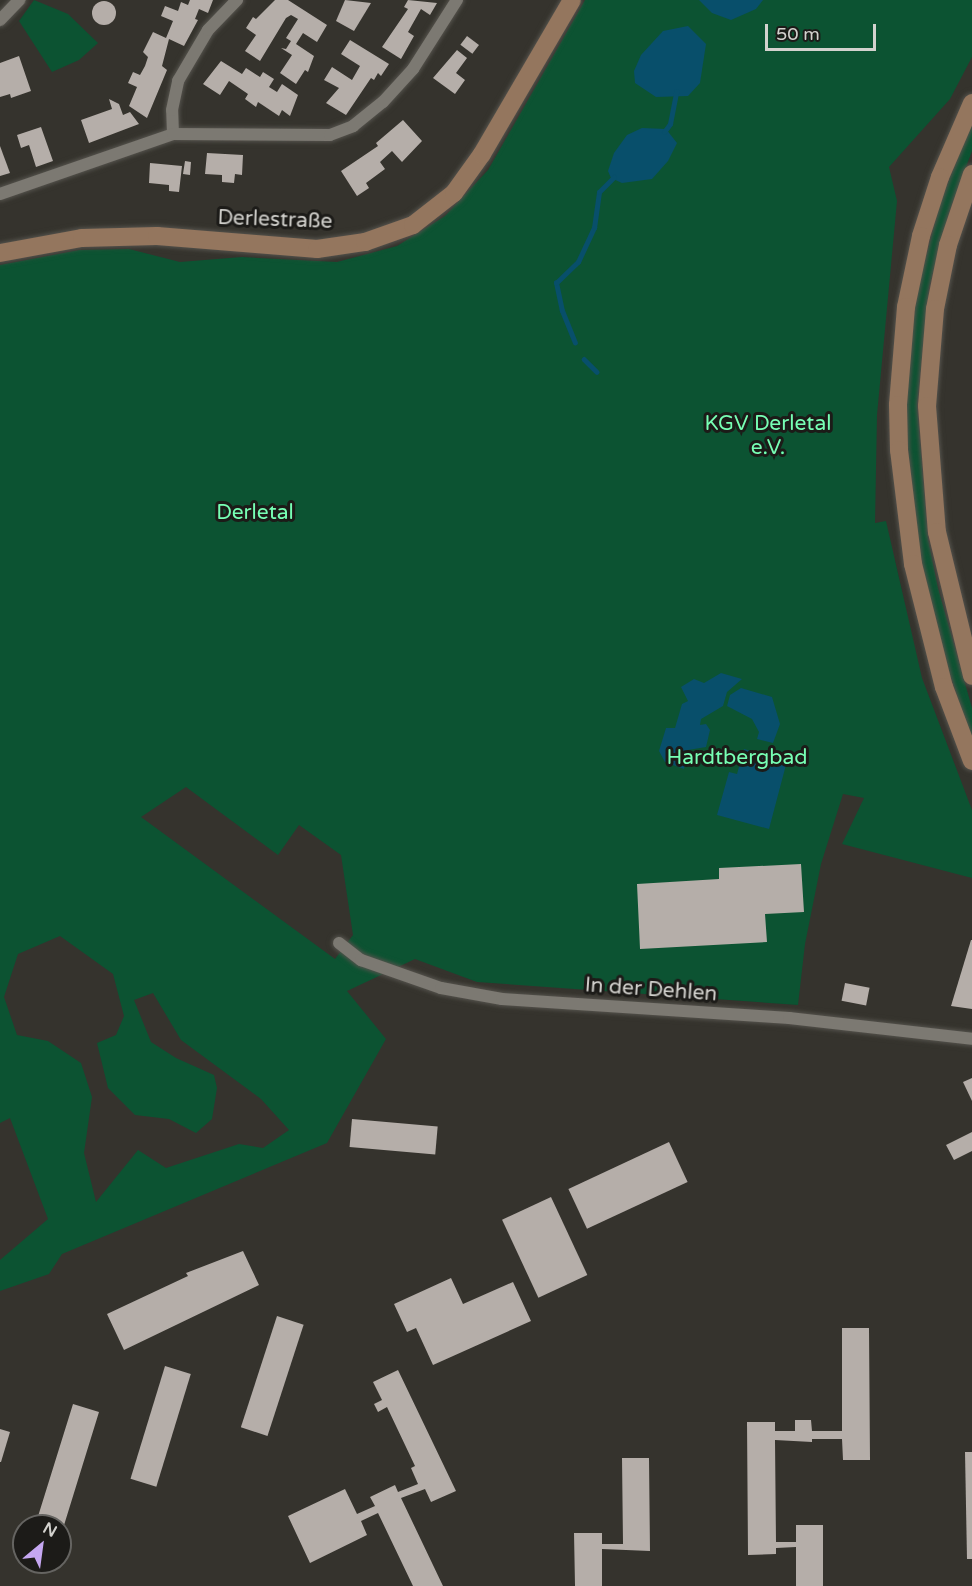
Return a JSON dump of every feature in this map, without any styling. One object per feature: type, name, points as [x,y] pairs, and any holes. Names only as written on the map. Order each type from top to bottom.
[{"type":"main road","name":"Derlestraße","points":[[0,253],[82,238],[157,236],[317,249],[365,242],[412,225],[454,194],[483,154],[572,0]]},
{"type":"main road","points":[[972,104],[940,177],[921,236],[906,307],[898,395],[899,450],[913,564],[944,687],[972,761]]},
{"type":"main road","points":[[972,174],[948,245],[935,309],[927,406],[936,532],[972,676]]},
{"type":"street","points":[[0,20],[19,0]]},
{"type":"street","points":[[172,135],[172,110],[178,81],[208,30],[237,0]]},
{"type":"street","points":[[0,194],[172,135],[330,135],[353,126],[383,102],[413,69],[457,0]]},
{"type":"street","name":"In der Dehlen","points":[[339,943],[361,960],[441,988],[502,999],[789,1018],[972,1039]]},
{"type":"green space","points":[[34,0],[68,14],[98,43],[79,60],[52,72],[19,21]]},
{"type":"green space","name":"Derletal","points":[[585,0],[972,0],[972,57],[950,99],[889,167],[897,201],[877,415],[875,523],[886,521],[922,678],[972,810],[972,878],[842,844],[864,798],[843,794],[821,864],[805,944],[798,1005],[477,982],[415,959],[347,991],[386,1039],[327,1143],[62,1254],[49,1274],[0,1291],[0,1260],[48,1219],[10,1118],[0,1123],[0,265],[79,250],[129,249],[180,262],[242,257],[337,262],[397,246],[445,216],[488,170]],"holes":[[[186,787],[278,855],[299,825],[341,855],[353,935],[335,959],[141,817]],[[60,936],[113,974],[124,1016],[116,1035],[97,1043],[108,1088],[135,1115],[169,1119],[196,1133],[212,1119],[217,1088],[214,1075],[176,1058],[151,1042],[134,1000],[153,993],[181,1040],[261,1099],[289,1130],[263,1148],[239,1144],[166,1168],[138,1150],[96,1202],[84,1153],[92,1097],[81,1063],[48,1041],[17,1035],[4,997],[18,954]]]},
{"type":"green space","points":[[972,123],[972,151],[949,212],[929,287],[917,405],[928,539],[938,588],[972,708],[972,741],[941,646],[918,547],[907,436],[907,369],[916,296],[940,203]]},
{"type":"water","points":[[699,0],[763,0],[756,9],[731,20],[712,13]]},
{"type":"water","points":[[688,26],[706,44],[700,83],[688,96],[656,97],[635,83],[634,71],[641,55],[663,31]]},
{"type":"water","points":[[642,128],[666,129],[677,143],[668,161],[652,179],[622,183],[611,178],[608,171],[614,153],[627,135]]},
{"type":"water","points":[[721,673],[742,679],[727,692],[723,706],[701,719],[700,725],[706,724],[710,730],[706,747],[688,750],[684,769],[665,762],[659,751],[666,728],[675,728],[682,704],[688,701],[681,687],[694,679],[704,683]]},
{"type":"water","points":[[741,688],[772,697],[780,724],[773,743],[757,739],[759,732],[752,719],[727,706],[730,695]]},
{"type":"water","points":[[744,749],[787,761],[769,829],[717,815],[729,772],[737,774]]},
{"type":"building","points":[[190,0],[213,0],[208,13],[199,9],[195,19],[198,20],[184,46],[169,39],[162,66],[167,70],[147,118],[129,106],[137,87],[128,83],[133,72],[140,75],[145,66],[148,57],[143,52],[153,32],[166,38],[173,21],[161,16],[165,6],[178,11],[181,2],[188,5]]},
{"type":"building","points":[[275,0],[288,0],[327,25],[317,42],[303,33],[296,44],[314,56],[308,72],[305,70],[296,84],[280,73],[292,55],[281,48],[286,49],[291,41],[286,38],[298,19],[291,15],[286,18],[260,61],[245,51],[256,35],[246,28],[253,17],[256,19]]},
{"type":"building","points":[[345,0],[371,3],[354,31],[336,21]]},
{"type":"building","points":[[408,0],[437,3],[430,15],[421,9],[408,32],[414,36],[401,59],[382,47],[408,9],[404,7]]},
{"type":"building","points":[[99,1],[109,1],[116,8],[116,18],[109,25],[99,25],[92,18],[92,8]]},
{"type":"building","points":[[467,36],[479,45],[472,54],[460,45]]},
{"type":"building","points":[[350,40],[389,64],[381,76],[378,73],[374,80],[371,78],[346,115],[326,103],[339,88],[324,80],[332,67],[352,80],[360,66],[341,54]]},
{"type":"building","points":[[457,50],[467,58],[456,73],[465,80],[455,94],[433,78]]},
{"type":"building","points":[[19,56],[31,91],[11,98],[10,94],[0,97],[0,63]]},
{"type":"building","points":[[221,61],[242,74],[246,68],[260,77],[263,72],[274,79],[269,87],[277,92],[282,84],[298,95],[290,116],[282,110],[279,116],[258,102],[256,107],[245,99],[248,94],[229,81],[220,95],[203,84]]},
{"type":"building","points":[[109,99],[119,104],[123,115],[130,112],[139,124],[89,143],[81,120],[112,109]]},
{"type":"building","points":[[403,120],[422,141],[402,162],[392,151],[380,162],[385,169],[366,183],[369,188],[357,196],[341,171],[378,146],[376,143]]},
{"type":"building","points":[[41,127],[53,161],[36,167],[29,145],[21,148],[17,135]]},
{"type":"building","points":[[0,146],[10,173],[0,176]]},
{"type":"building","points":[[207,153],[243,155],[242,175],[235,174],[234,183],[222,182],[222,175],[205,174]]},
{"type":"building","points":[[185,161],[191,162],[190,175],[183,174]]},
{"type":"building","points":[[150,163],[182,166],[179,192],[169,191],[169,185],[149,183]]},
{"type":"building","points":[[801,864],[804,912],[765,914],[767,942],[640,949],[637,884],[719,879],[719,868]]},
{"type":"building","points":[[972,940],[972,1009],[951,1006]]},
{"type":"building","points":[[845,983],[870,988],[866,1005],[842,1001]]},
{"type":"building","points":[[972,1078],[972,1101],[963,1082]]},
{"type":"building","points":[[352,1119],[438,1126],[435,1154],[350,1147]]},
{"type":"building","points":[[972,1132],[972,1151],[954,1160],[946,1145]]},
{"type":"building","points":[[669,1142],[688,1182],[587,1229],[568,1189]]},
{"type":"building","points":[[551,1197],[587,1275],[538,1298],[502,1220]]},
{"type":"building","points":[[243,1251],[259,1285],[124,1350],[107,1314],[188,1276],[186,1273]]},
{"type":"building","points":[[451,1278],[463,1304],[513,1282],[531,1321],[433,1365],[416,1328],[407,1332],[394,1304]]},
{"type":"building","points":[[277,1316],[304,1325],[267,1436],[241,1427]]},
{"type":"building","points":[[842,1328],[869,1328],[870,1460],[843,1460],[842,1439],[812,1439],[812,1442],[775,1440],[776,1542],[796,1542],[796,1525],[823,1525],[823,1586],[796,1586],[796,1547],[776,1548],[776,1554],[748,1555],[747,1422],[775,1422],[775,1431],[795,1431],[795,1420],[811,1420],[812,1431],[842,1431]]},
{"type":"building","points":[[165,1366],[191,1374],[156,1487],[131,1479]]},
{"type":"building","points":[[398,1370],[456,1491],[431,1502],[425,1489],[401,1498],[443,1586],[413,1586],[378,1513],[361,1521],[367,1535],[310,1563],[288,1516],[345,1489],[357,1514],[375,1506],[370,1497],[395,1485],[398,1492],[418,1484],[411,1468],[415,1466],[387,1407],[378,1412],[374,1404],[382,1400],[373,1382]]},
{"type":"building","points":[[73,1404],[99,1412],[67,1514],[39,1514]]},
{"type":"building","points":[[0,1429],[10,1432],[1,1462],[0,1462]]},
{"type":"building","points":[[965,1452],[972,1452],[972,1559],[967,1559]]},
{"type":"building","points":[[622,1458],[649,1458],[650,1551],[602,1549],[602,1586],[575,1586],[574,1533],[602,1533],[602,1544],[623,1544]]},
{"type":"waterway","points":[[664,132],[670,124],[676,92]]},
{"type":"waterway","points":[[575,343],[562,311],[556,283],[578,262],[594,228],[599,192],[614,177]]},
{"type":"waterway","points":[[584,359],[597,372]]},
{"type":"park label","name":"KGV Derletal e.V.","points":[[768,436]]},
{"type":"park label","name":"Hardtbergbad","points":[[737,758]]}]
